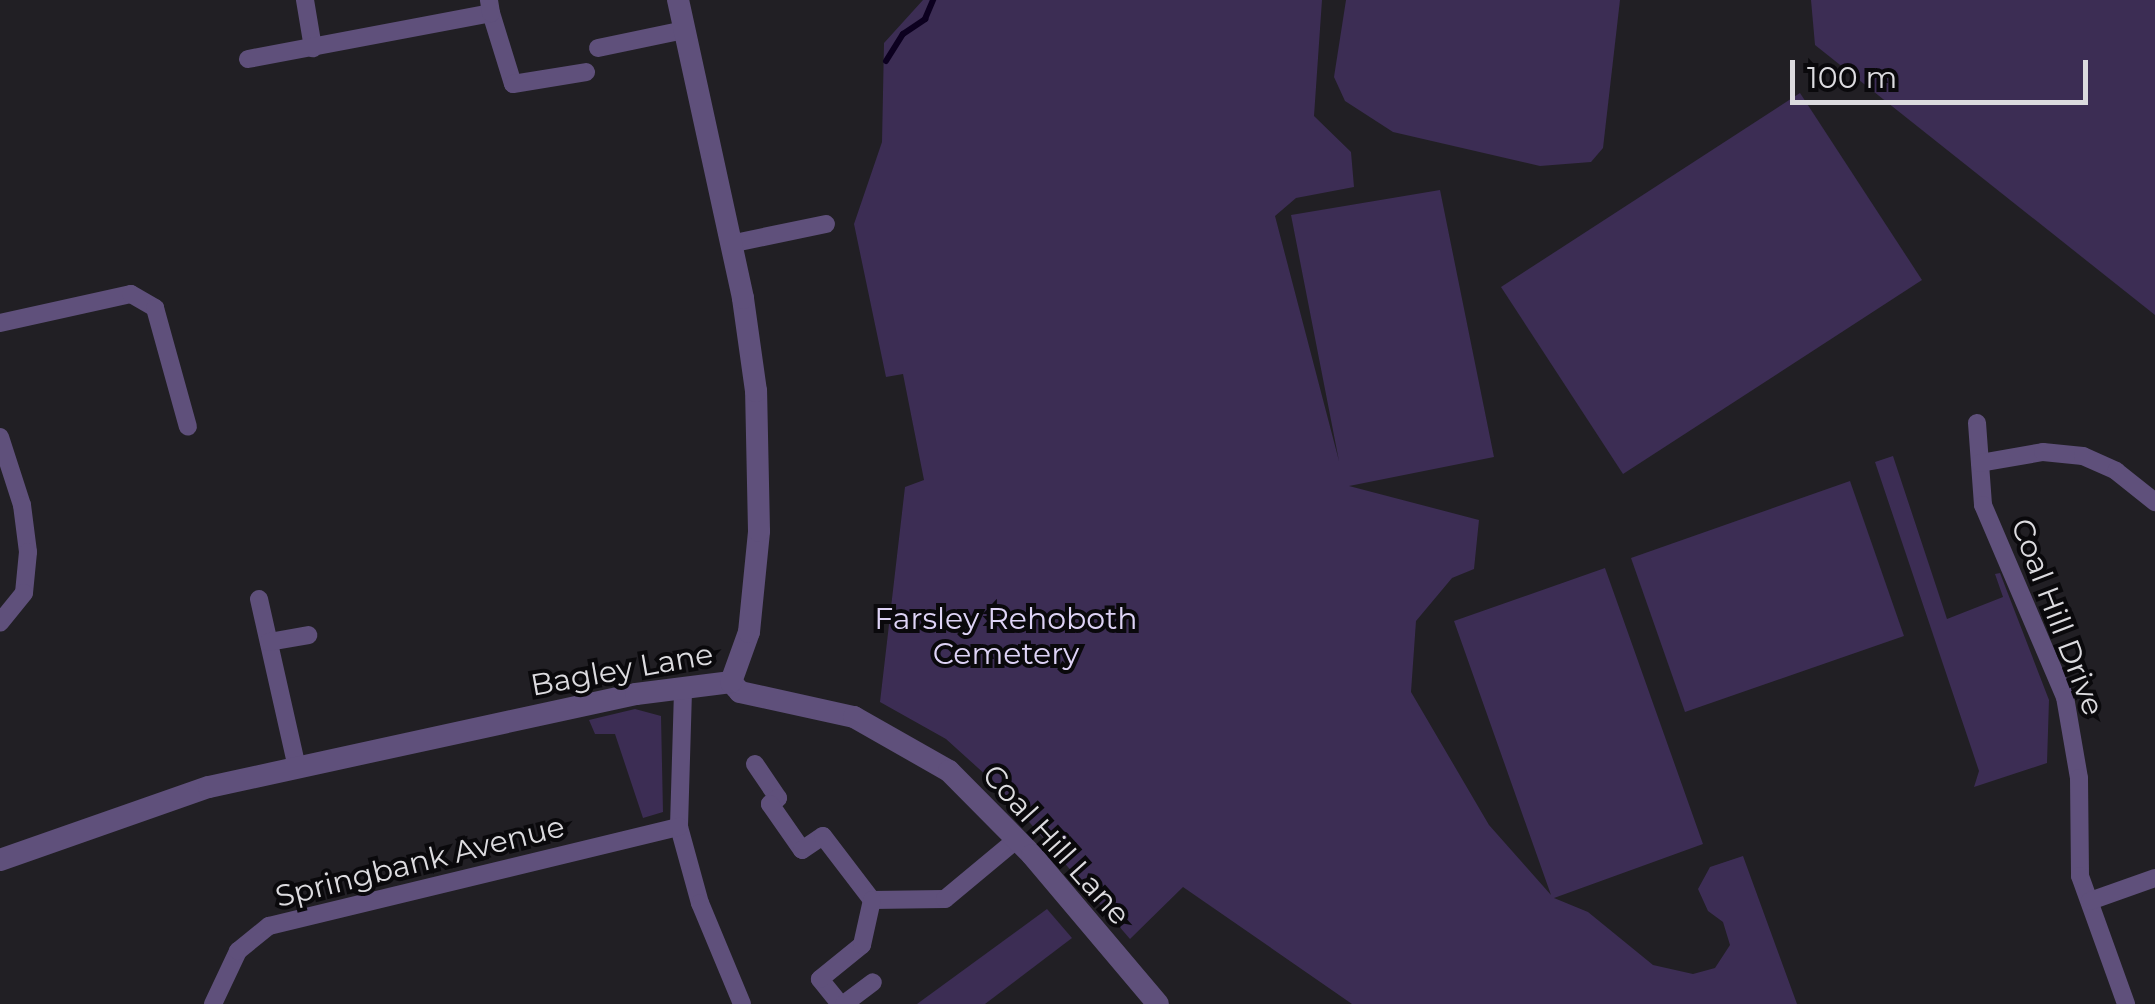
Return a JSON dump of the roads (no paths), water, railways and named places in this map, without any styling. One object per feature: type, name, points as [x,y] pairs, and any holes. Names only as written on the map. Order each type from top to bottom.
[{"type":"street","points":[[305,0],[313,48]]},
{"type":"street","name":"Bagley Lane","points":[[0,860],[154,804],[297,767],[636,694],[731,682],[750,632],[760,466],[751,354],[678,0]]},
{"type":"street","points":[[248,59],[490,7],[512,84],[586,72]]},
{"type":"street","points":[[598,48],[684,30]]},
{"type":"street","points":[[730,244],[826,224]]},
{"type":"street","points":[[0,324],[131,294],[155,308],[188,427]]},
{"type":"street","name":"Coal Hill Drive","points":[[1976,423],[1983,505],[2065,697],[2079,778],[2080,876],[2126,1004]]},
{"type":"street","points":[[0,437],[22,504],[28,552],[24,592],[0,623]]},
{"type":"street","points":[[1980,463],[2043,452],[2083,456],[2116,471],[2155,502]]},
{"type":"street","points":[[258,598],[297,767]]},
{"type":"street","points":[[269,642],[308,635]]},
{"type":"street","name":"Coal Hill Lane","points":[[731,682],[740,692],[854,718],[893,736],[949,772],[1017,838],[1158,1004]]},
{"type":"street","points":[[683,691],[679,827],[700,902],[742,1004]]},
{"type":"street","points":[[754,764],[778,798],[770,804],[802,850],[823,836],[872,900],[862,945],[820,978],[842,1004],[873,982]]},
{"type":"street","name":"Springbank Avenue","points":[[213,1004],[238,951],[269,926],[679,827]]},
{"type":"street","points":[[872,900],[945,899],[1017,838]]},
{"type":"street","points":[[2090,901],[2155,878]]},
{"type":"waterway","points":[[886,61],[903,34],[925,19],[933,0]]},
{"type":"park label","name":"Farsley Rehoboth Cemetery","points":[[1006,636]]}]
